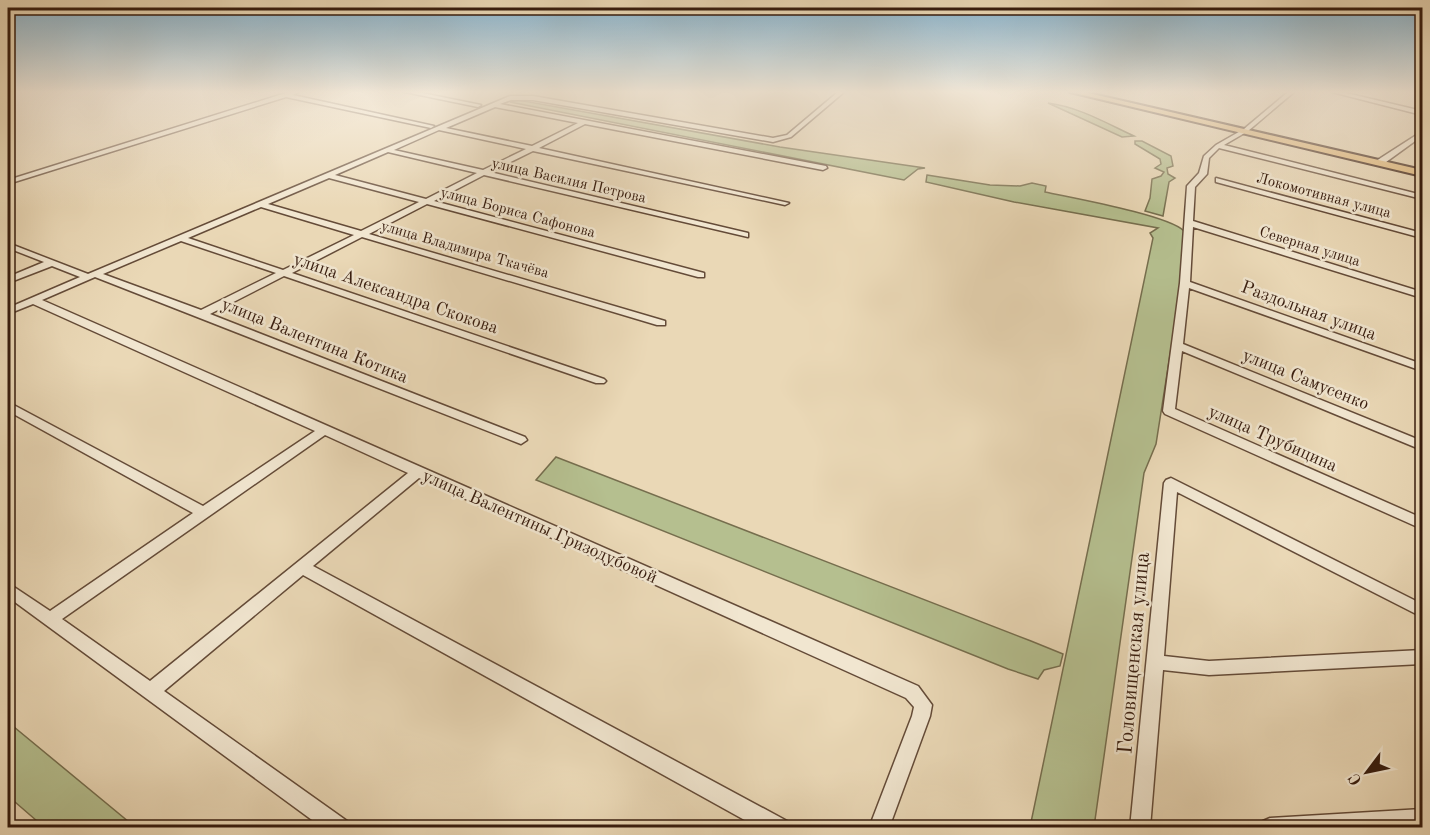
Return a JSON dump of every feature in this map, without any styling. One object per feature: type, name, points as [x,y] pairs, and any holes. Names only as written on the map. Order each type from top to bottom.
[{"type":"main road","points":[[1244,131],[1422,173]]},
{"type":"street","points":[[8,182],[170,131]]},
{"type":"street","points":[[8,311],[387,150],[426,131]]},
{"type":"street","points":[[453,131],[785,202]]},
{"type":"street","points":[[202,314],[567,131]]},
{"type":"street","points":[[632,131],[824,168]]},
{"type":"street","points":[[721,131],[773,140],[789,136],[795,131]]},
{"type":"street","points":[[1176,345],[1185,283],[1191,186],[1203,174],[1206,157],[1218,146],[1244,131]]},
{"type":"street","points":[[1379,163],[1420,135]]},
{"type":"street","points":[[1218,146],[1422,197]]},
{"type":"street","name":"улица Василия Петрова","points":[[387,150],[745,235]]},
{"type":"street","name":"улица Бориса Сафонова","points":[[328,175],[701,275]]},
{"type":"street","name":"Локомотивная улица","points":[[1219,180],[1422,236]]},
{"type":"street","name":"улица Владимира Ткачёва","points":[[260,204],[661,323]]},
{"type":"street","name":"Северная улица","points":[[1190,223],[1422,295]]},
{"type":"street","name":"улица Александра Скокова","points":[[181,238],[600,381]]},
{"type":"street","name":"улица Валентина Котика","points":[[8,245],[202,314],[521,440]]},
{"type":"street","points":[[8,280],[53,262]]},
{"type":"street","name":"Раздольная улица","points":[[1185,283],[1422,368]]},
{"type":"street","name":"улица Валентины Гризодубовой","points":[[33,300],[919,697],[923,705],[921,716],[879,828]]},
{"type":"street","name":"улица Самусенко","points":[[1176,345],[1422,446]]},
{"type":"street","name":"улица Трубицина","points":[[1176,345],[1169,411],[1422,524]]},
{"type":"street","points":[[8,406],[204,513]]},
{"type":"street","points":[[50,619],[324,430]]},
{"type":"street","points":[[151,691],[418,472]]},
{"type":"street","name":"Головищенская улица","points":[[1140,828],[1171,483],[1422,611]]},
{"type":"street","points":[[302,567],[780,828]]},
{"type":"street","points":[[8,589],[340,828]]},
{"type":"street","points":[[1155,662],[1209,668],[1422,657]]},
{"type":"street","points":[[1270,828],[1422,819]]},
{"type":"green space","points":[[656,131],[691,131],[780,147],[925,168],[918,169],[904,180]]},
{"type":"green space","points":[[1109,131],[1124,131],[1134,136],[1122,137]]},
{"type":"green space","points":[[1135,141],[1142,141],[1171,156],[1173,166],[1167,168],[1168,174],[1175,178],[1169,182],[1163,216],[1145,211],[1150,198],[1152,179],[1161,176],[1164,172],[1155,168],[1161,164],[1160,159],[1135,144]]},
{"type":"green space","points":[[927,175],[990,185],[1020,186],[1032,183],[1046,186],[1045,192],[1140,213],[1175,225],[1184,231],[1188,240],[1156,444],[1144,473],[1094,827],[1030,827],[1153,238],[1150,233],[1158,228],[1014,202],[926,182]]},
{"type":"green space","points":[[556,457],[1063,654],[1060,666],[1044,670],[1038,679],[1008,669],[536,480]]},
{"type":"green space","points":[[8,722],[135,827],[44,827],[8,796]]}]
